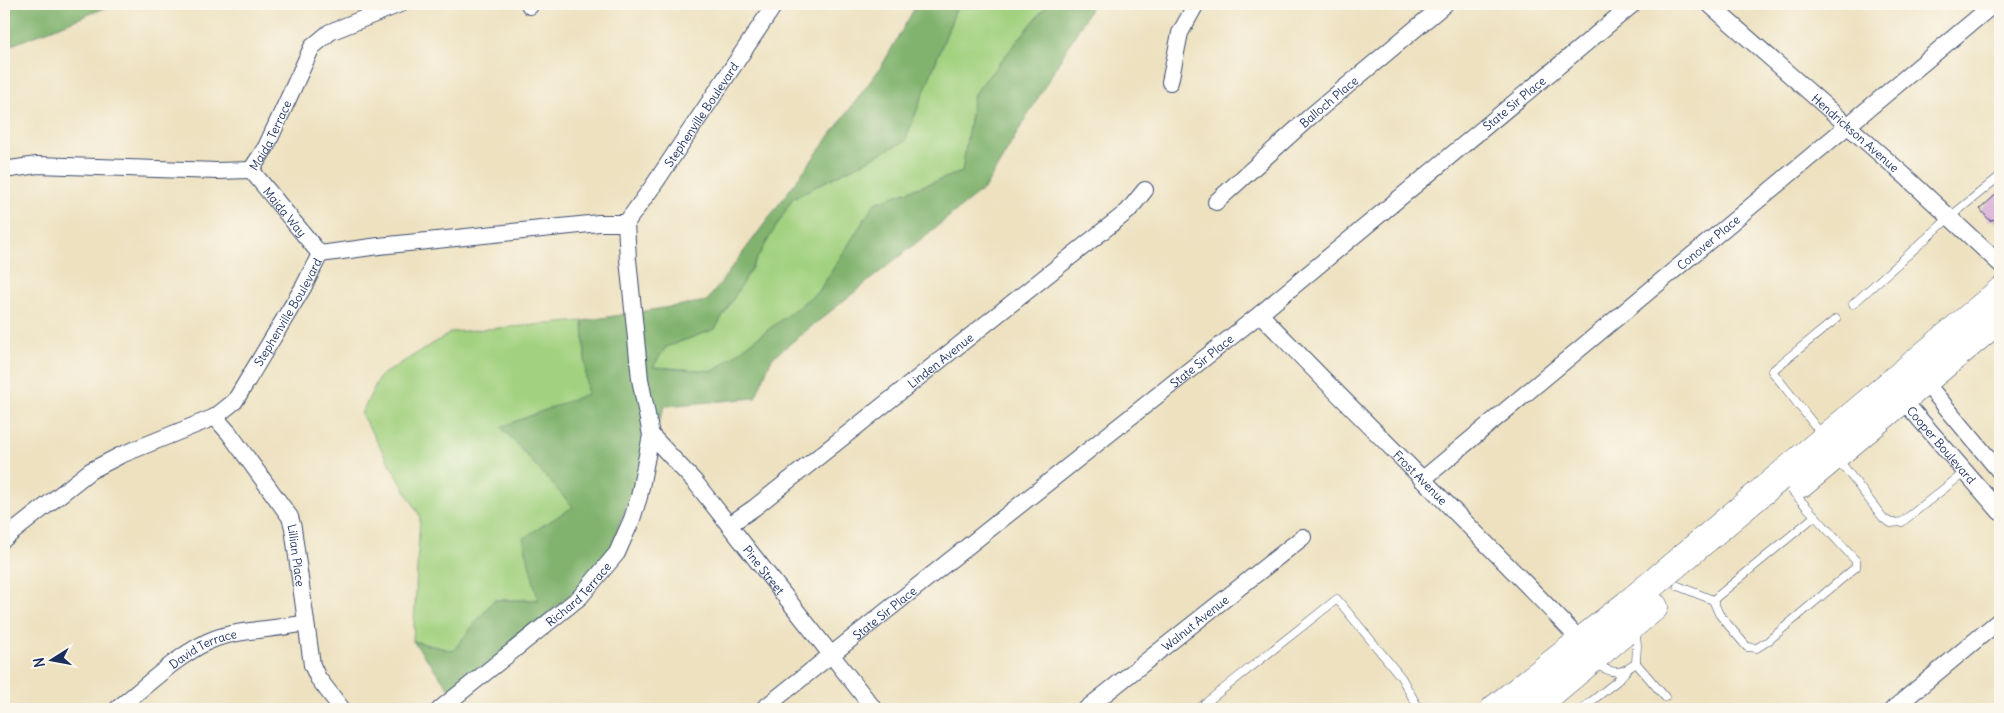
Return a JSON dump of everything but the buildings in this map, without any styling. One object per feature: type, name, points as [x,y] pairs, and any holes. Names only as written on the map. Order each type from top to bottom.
[{"type":"highway","points":[[1495,709],[1585,651],[1633,624],[1792,491],[1830,448],[2000,292]]},
{"type":"highway","points":[[1532,709],[1627,605],[1830,448],[1903,400],[2000,318]]},
{"type":"street","name":"Maida Terrace","points":[[4,170],[37,164],[217,171],[251,170],[266,147],[312,47],[330,32],[400,4]]},
{"type":"street","name":"Stephenville Boulevard","points":[[4,539],[90,471],[121,455],[214,417],[235,401],[304,286],[320,254],[599,223],[626,223],[654,186],[775,4]]},
{"type":"street","points":[[1170,82],[1180,33],[1196,4]]},
{"type":"street","name":"Balloch Place","points":[[1216,202],[1312,115],[1445,4]]},
{"type":"street","name":"State Sir Place","points":[[763,709],[1260,314],[1633,4]]},
{"type":"street","name":"Hendrickson Avenue","points":[[1708,4],[1950,217],[2000,264]]},
{"type":"street","name":"Conover Place","points":[[1422,480],[1994,4]]},
{"type":"street","name":"Maida Way","points":[[251,170],[320,254]]},
{"type":"street","name":"Linden Avenue","points":[[729,525],[762,502],[1073,256],[1128,211],[1145,190]]},
{"type":"street","points":[[626,223],[640,379],[651,435]]},
{"type":"street","name":"Frost Avenue","points":[[1260,314],[1422,480],[1510,566],[1585,651]]},
{"type":"street","points":[[1924,382],[2000,472]]},
{"type":"street","name":"Cooper Boulevard","points":[[1903,400],[2000,512]]},
{"type":"street","name":"Lillian Place","points":[[214,417],[290,517],[312,664],[318,678],[342,709]]},
{"type":"street","name":"Pine Street","points":[[651,435],[695,482],[874,709]]},
{"type":"street","name":"Richard Terrace","points":[[440,709],[568,608],[580,597],[617,553],[632,519],[639,496],[651,435]]},
{"type":"street","name":"Walnut Avenue","points":[[1086,709],[1303,537]]},
{"type":"street","points":[[1893,709],[2000,620]]},
{"type":"street","name":"David Terrace","points":[[117,709],[174,663],[206,642],[215,638],[285,628],[305,623]]},
{"type":"lane","points":[[1853,304],[1950,217],[2000,176]]},
{"type":"lane","points":[[1836,319],[1772,371],[1884,519],[1891,523],[1902,522],[1965,472]]},
{"type":"lane","points":[[1678,586],[1713,600],[1719,614],[1747,647],[1757,648],[1768,641],[1856,567],[1856,561],[1792,491]]},
{"type":"lane","points":[[1713,600],[1815,516]]},
{"type":"lane","points":[[1198,709],[1337,599],[1401,677],[1418,706]]},
{"type":"lane","points":[[1633,624],[1637,645],[1636,663],[1665,697]]},
{"type":"lane","points":[[1585,651],[1611,672],[1626,671]]},
{"type":"lane","points":[[1582,709],[1636,663]]},
{"type":"lane","points":[[1409,709],[1418,706],[1426,709]]},
{"type":"green space","points":[[4,4],[115,4],[4,48]]},
{"type":"green space","points":[[917,4],[958,4],[905,141],[793,198],[715,329],[666,347],[653,367],[714,371],[819,291],[875,203],[962,172],[974,94],[1048,4],[1093,4],[985,188],[772,358],[755,398],[665,406],[604,565],[454,695],[413,641],[453,651],[494,600],[538,600],[523,538],[573,507],[501,427],[587,394],[583,321],[707,301],[881,67]]},
{"type":"green space","points":[[958,4],[1048,4],[974,94],[962,172],[875,203],[819,291],[714,371],[652,367],[666,347],[715,329],[793,198],[905,141]]},
{"type":"green space","points":[[583,321],[587,394],[573,508],[539,600],[494,600],[453,651],[413,641],[420,516],[361,414],[380,376],[452,332]]}]
